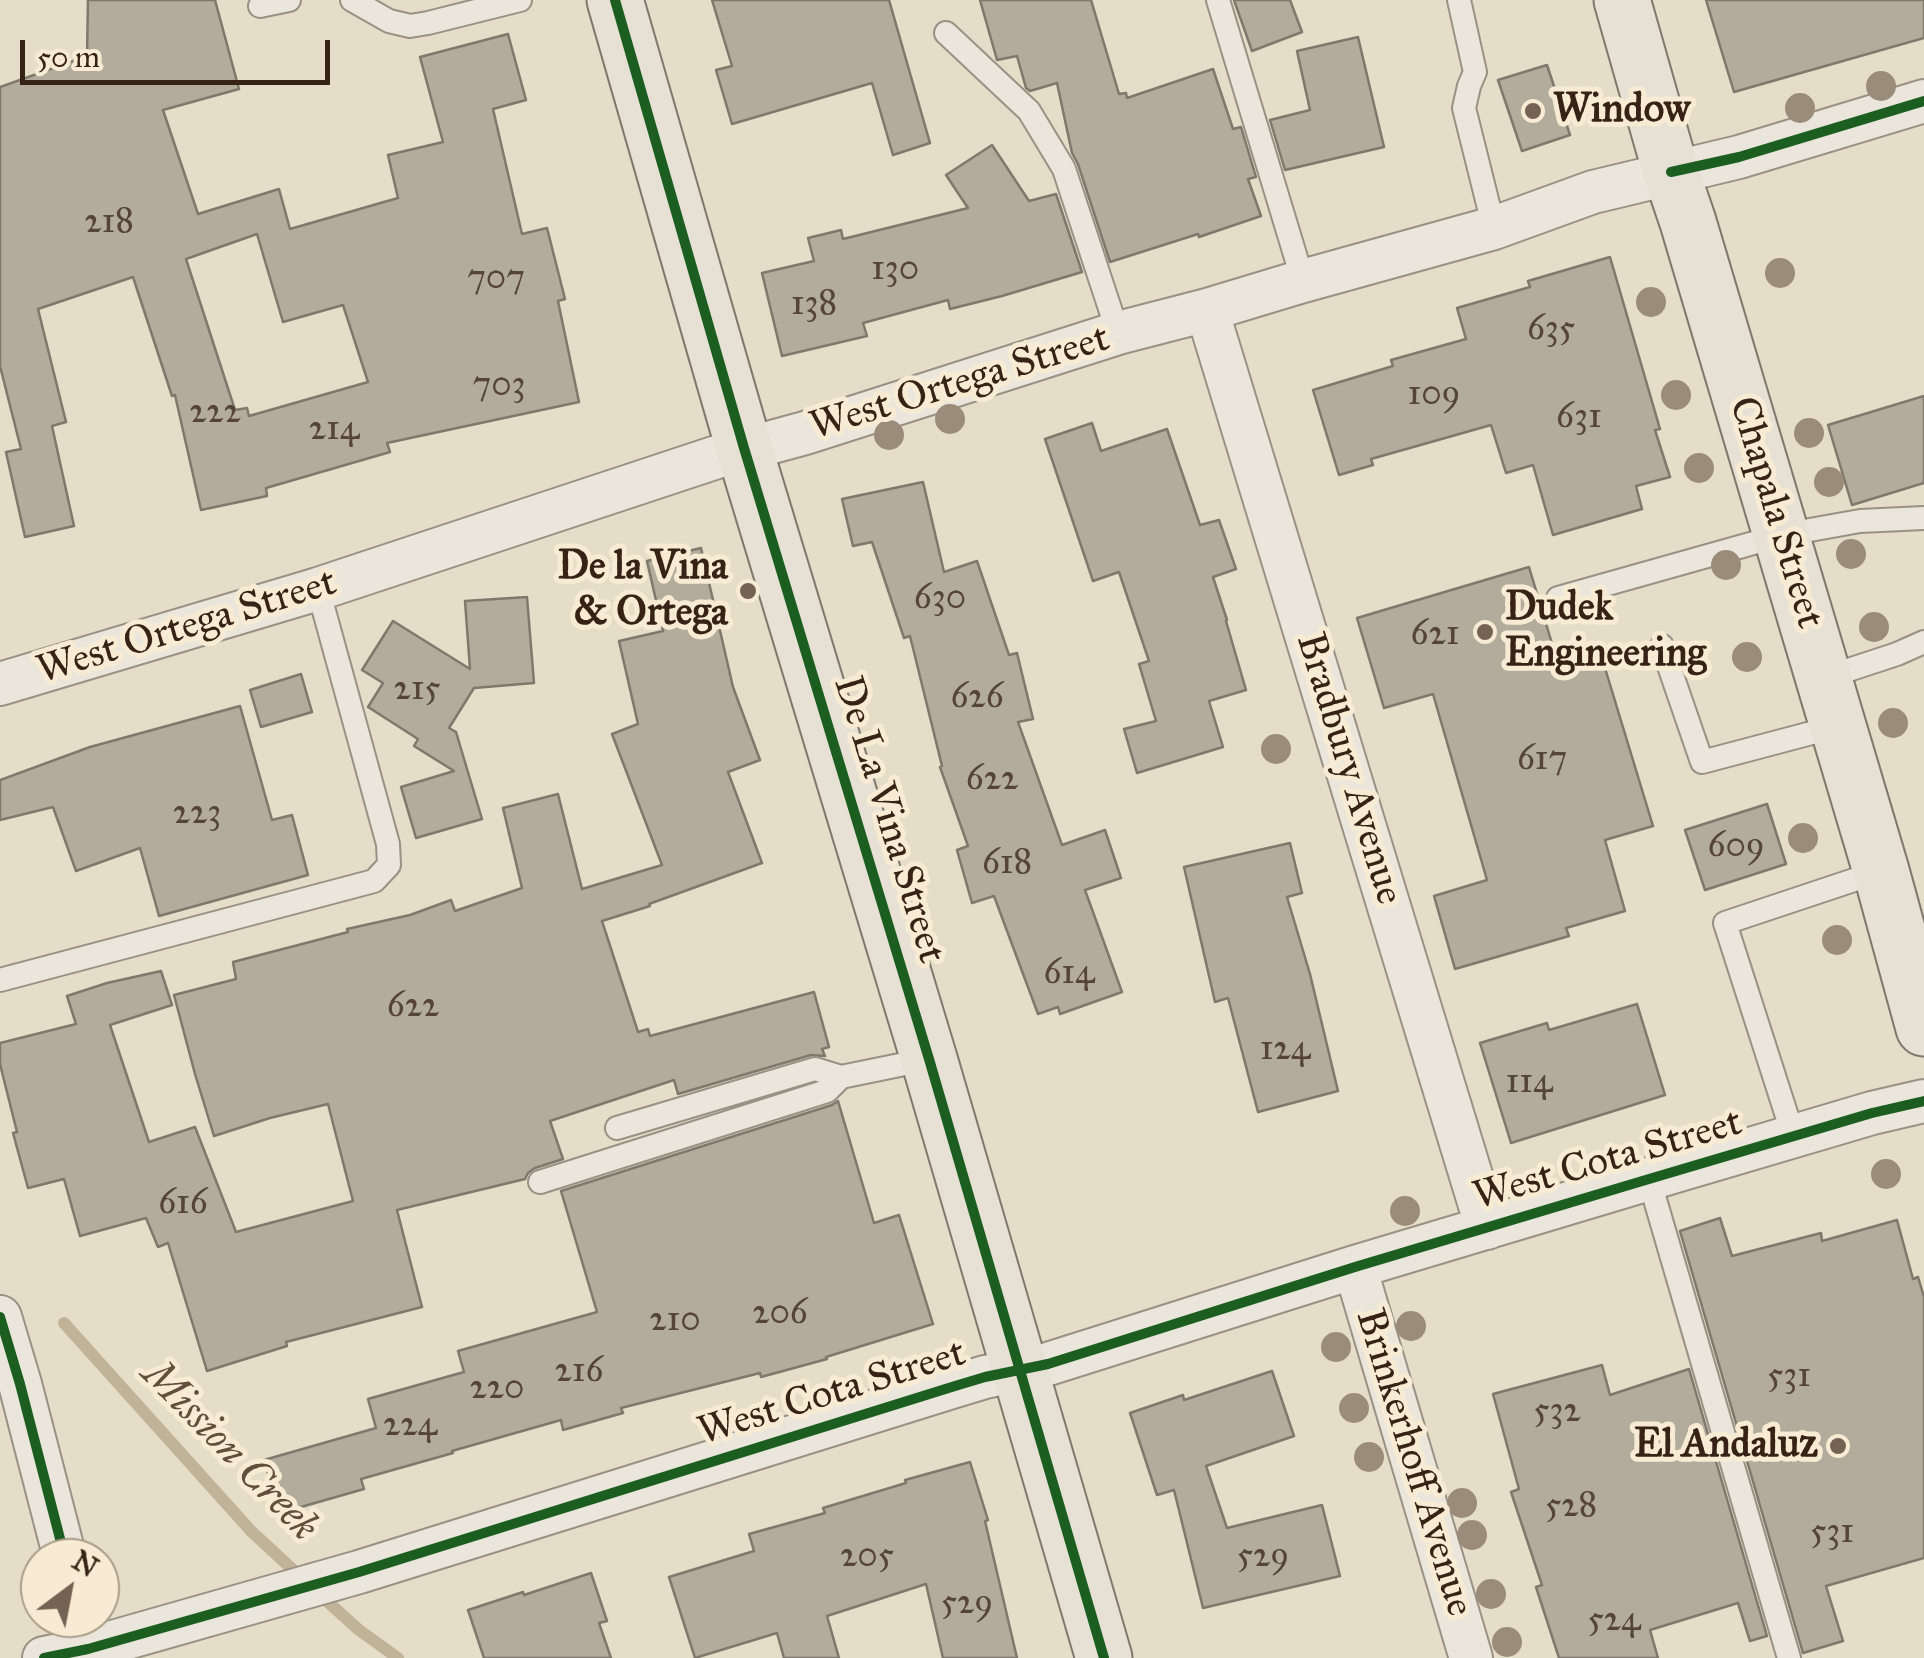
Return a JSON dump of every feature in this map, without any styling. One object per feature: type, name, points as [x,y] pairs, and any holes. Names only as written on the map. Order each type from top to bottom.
[{"type":"main road","name":"De La Vina Street","points":[[615,0],[744,448],[929,1059],[1104,1658]]},
{"type":"main road","name":"Chapala Street","points":[[1627,9],[1671,172],[1782,535],[1924,1028]]},
{"type":"street","name":"West Ortega Street","points":[[0,684],[318,590],[744,448],[805,433],[1118,334],[1494,228],[1593,192],[1739,157],[1924,101]]},
{"type":"street","name":"Bradbury Avenue","points":[[1208,310],[1486,1228]]},
{"type":"street","name":"West Cota Street","points":[[44,1658],[87,1642],[360,1572],[955,1386],[1048,1364],[1649,1178],[1924,1101]]},
{"type":"street","name":"Brinkerhoff Avenue","points":[[1355,1267],[1471,1658]]},
{"type":"street","points":[[0,1316],[60,1538]]},
{"type":"lane","points":[[260,6],[289,0]]},
{"type":"lane","points":[[352,0],[389,21],[410,26],[520,0]]},
{"type":"lane","points":[[1218,0],[1303,281]]},
{"type":"lane","points":[[1459,0],[1475,72],[1464,108],[1494,228]]},
{"type":"lane","points":[[946,33],[1029,111],[1064,169],[1118,334]]},
{"type":"lane","points":[[1558,598],[1782,535],[1860,522],[1924,518]]},
{"type":"lane","points":[[0,980],[374,881],[388,865],[388,844],[318,590]]},
{"type":"lane","points":[[1662,646],[1702,762],[1831,702],[1897,654],[1924,642]]},
{"type":"lane","points":[[1794,1138],[1726,923],[1881,871]]},
{"type":"lane","points":[[617,1128],[815,1069],[841,1077],[929,1059]]},
{"type":"lane","points":[[540,1182],[827,1091],[841,1077]]},
{"type":"lane","points":[[1649,1178],[1788,1658]]},
{"type":"building","points":[[88,0],[215,0],[239,89],[163,110],[198,214],[279,189],[290,229],[398,198],[388,155],[443,142],[420,57],[508,34],[526,100],[493,109],[522,234],[547,228],[565,299],[558,301],[579,402],[387,443],[390,452],[266,488],[267,496],[201,510],[175,395],[172,396],[133,277],[38,309],[66,422],[52,426],[74,526],[25,537],[6,452],[21,449],[0,366],[0,87],[87,56]],"holes":[[[257,234],[283,322],[343,305],[368,382],[249,416],[247,408],[235,410],[186,259]]]},
{"type":"building","points":[[712,0],[889,0],[930,143],[893,155],[872,83],[732,124],[716,70],[732,66]]},
{"type":"building","points":[[980,0],[1091,0],[1119,94],[1126,93],[1127,98],[1213,69],[1233,129],[1241,127],[1256,177],[1248,179],[1261,216],[1110,262],[1072,153],[1057,83],[1030,91],[1017,56],[997,60]]},
{"type":"building","points":[[1234,0],[1290,0],[1302,32],[1252,51]]},
{"type":"building","points":[[1706,0],[1924,0],[1924,38],[1734,92]]},
{"type":"building","points":[[1358,37],[1384,147],[1285,170],[1270,120],[1310,110],[1297,51]]},
{"type":"building","points":[[1547,65],[1570,135],[1522,151],[1498,80]]},
{"type":"building","points":[[992,145],[1029,201],[1056,194],[1082,272],[950,309],[948,300],[863,323],[867,336],[782,356],[762,273],[814,261],[808,238],[841,230],[843,239],[968,208],[946,175]]},
{"type":"building","points":[[1610,257],[1670,477],[1636,486],[1642,509],[1553,535],[1533,465],[1506,473],[1491,425],[1371,459],[1373,465],[1339,475],[1313,390],[1393,366],[1391,360],[1466,339],[1457,308],[1530,287],[1528,281]]},
{"type":"building","points":[[1924,396],[1924,483],[1852,505],[1828,425]]},
{"type":"building","points":[[1092,423],[1101,451],[1167,429],[1200,525],[1219,520],[1236,569],[1213,577],[1246,690],[1209,701],[1223,747],[1137,773],[1124,729],[1156,721],[1139,664],[1149,661],[1119,572],[1093,581],[1045,439]]},
{"type":"building","points":[[923,482],[944,572],[977,561],[1009,655],[1017,653],[1033,719],[1018,722],[1062,845],[1105,830],[1121,878],[1085,890],[1122,992],[1060,1014],[1058,1007],[1038,1014],[994,896],[972,903],[957,850],[968,846],[940,767],[910,636],[904,638],[872,542],[853,546],[842,499]]},
{"type":"building","points":[[701,548],[733,687],[760,760],[728,772],[762,863],[602,921],[638,1032],[648,1029],[650,1036],[814,992],[829,1047],[822,1049],[825,1056],[811,1055],[678,1094],[674,1080],[550,1121],[563,1159],[535,1168],[525,1179],[397,1210],[422,1307],[286,1342],[287,1346],[207,1371],[168,1243],[158,1247],[146,1218],[80,1236],[64,1179],[28,1188],[13,1133],[17,1132],[0,1064],[0,1043],[76,1024],[67,996],[161,971],[172,1005],[110,1025],[149,1142],[195,1127],[236,1232],[353,1201],[328,1104],[214,1136],[174,995],[236,979],[233,962],[410,915],[451,900],[455,911],[522,888],[503,808],[558,794],[582,889],[662,865],[612,734],[638,724],[619,641],[663,631],[647,561]]},
{"type":"building","points":[[1529,567],[1556,657],[1598,645],[1653,826],[1605,840],[1625,911],[1566,928],[1569,936],[1455,969],[1434,896],[1487,880],[1433,694],[1384,708],[1357,618]]},
{"type":"building","points":[[527,597],[534,683],[474,688],[449,728],[456,732],[482,819],[416,838],[401,787],[454,771],[414,746],[418,739],[368,707],[383,683],[362,670],[393,621],[470,669],[465,601]]},
{"type":"building","points":[[301,674],[312,712],[261,727],[250,690]]},
{"type":"building","points":[[240,706],[272,820],[292,815],[308,875],[159,916],[140,848],[76,871],[53,807],[0,820],[0,780],[90,747]]},
{"type":"building","points":[[1767,804],[1786,864],[1705,890],[1685,830]]},
{"type":"building","points":[[1290,843],[1302,893],[1287,897],[1338,1091],[1258,1112],[1228,998],[1215,1002],[1184,867]]},
{"type":"building","points":[[1637,1004],[1665,1095],[1511,1143],[1480,1043],[1547,1023],[1549,1030]]},
{"type":"building","points":[[838,1101],[874,1223],[899,1215],[933,1324],[761,1377],[760,1373],[621,1408],[623,1413],[563,1430],[561,1420],[452,1451],[361,1479],[364,1489],[280,1513],[264,1460],[376,1428],[368,1399],[464,1372],[458,1351],[597,1312],[561,1191]]},
{"type":"building","name":"El Andaluz","points":[[1720,1218],[1732,1256],[1821,1233],[1822,1241],[1897,1220],[1913,1279],[1918,1277],[1924,1297],[1924,1558],[1826,1586],[1843,1641],[1803,1653],[1680,1231]]},
{"type":"building","points":[[1602,1365],[1610,1395],[1689,1369],[1767,1636],[1750,1641],[1738,1603],[1650,1630],[1658,1658],[1559,1658],[1536,1587],[1542,1585],[1511,1492],[1519,1489],[1493,1394]]},
{"type":"building","points":[[1272,1371],[1294,1436],[1206,1466],[1227,1528],[1322,1505],[1340,1576],[1203,1608],[1174,1490],[1157,1495],[1130,1413]]},
{"type":"building","points":[[970,1462],[988,1520],[985,1521],[1017,1658],[943,1658],[926,1584],[827,1616],[839,1658],[784,1658],[777,1633],[695,1658],[669,1577],[754,1551],[749,1534],[825,1513],[823,1508]]},
{"type":"building","points":[[591,1573],[607,1621],[599,1623],[611,1658],[484,1658],[468,1610]]},
{"type":"waterway","name":"Mission Creek","points":[[64,1323],[251,1531],[304,1580]]},
{"type":"waterway","name":"Mission Creek","points":[[319,1594],[398,1658]]},
{"type":"cycle path","points":[[615,0],[744,448],[929,1059],[1104,1658]]},
{"type":"cycle path","points":[[1671,172],[1739,157],[1924,101]]},
{"type":"cycle path","points":[[44,1658],[359,1572],[955,1386],[1048,1364],[1355,1267],[1872,1113],[1924,1101]]},
{"type":"cycle path","points":[[0,1317],[60,1538]]},
{"type":"place","name":"Window","points":[[1533,111]]},
{"type":"place","name":"De la Vina & Ortega","points":[[748,591]]},
{"type":"place","name":"Dudek Engineering","points":[[1485,632]]},
{"type":"place","name":"El Andaluz","points":[[1838,1446]]}]
